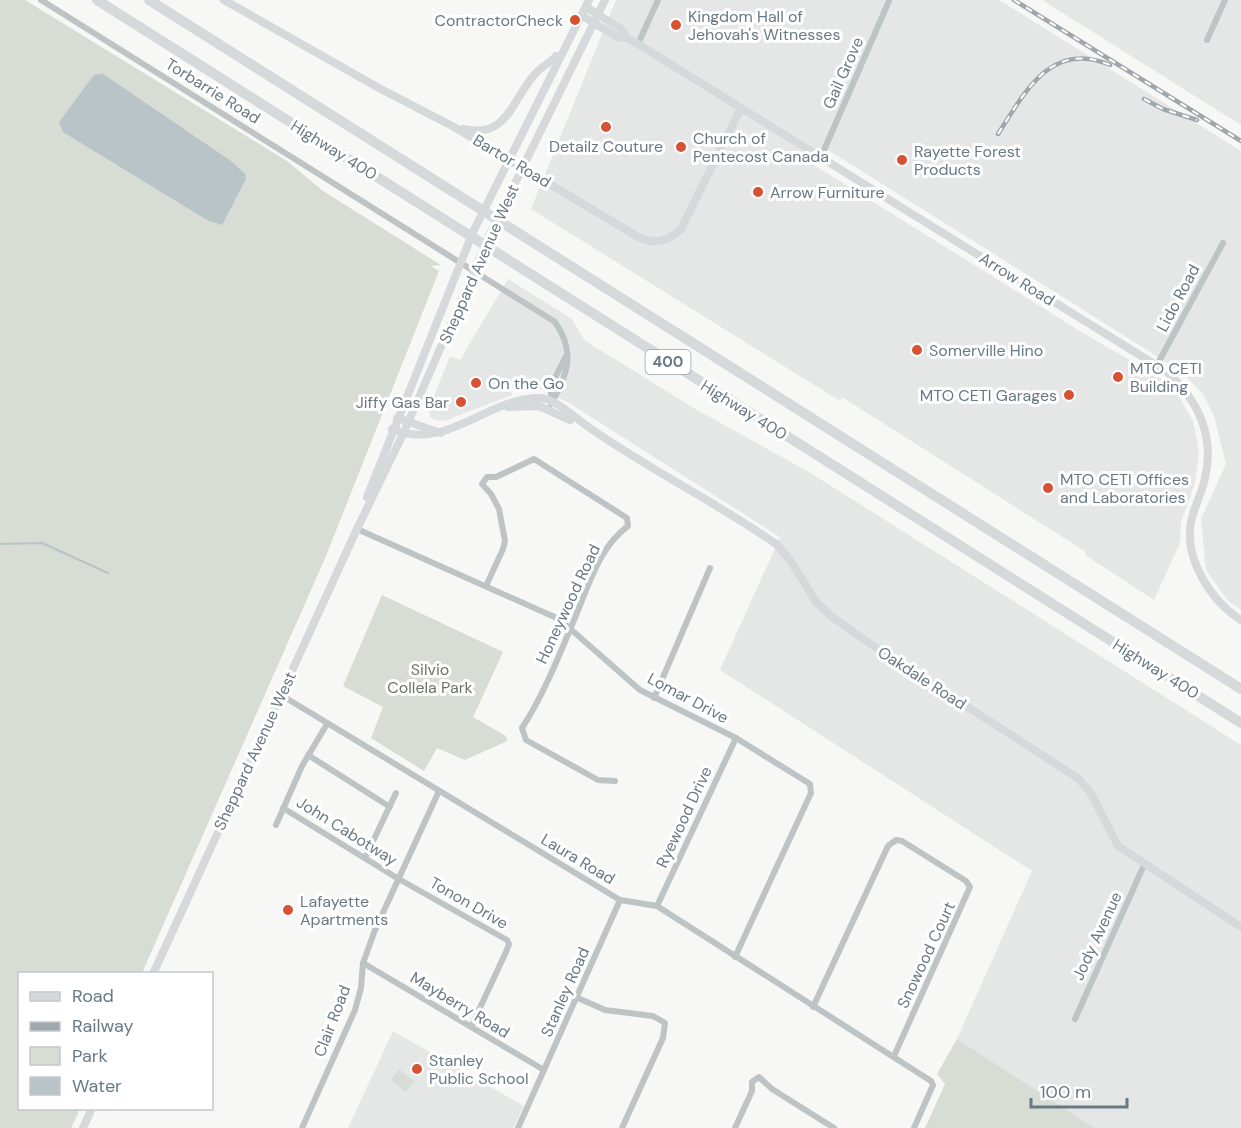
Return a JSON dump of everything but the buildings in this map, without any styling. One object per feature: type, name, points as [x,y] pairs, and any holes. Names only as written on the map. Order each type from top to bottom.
[{"type":"highway","name":"Highway 400","points":[[96,0],[1241,723]]},
{"type":"highway","name":"Highway 400","points":[[149,0],[1241,689]]},
{"type":"street","name":"Torbarrie Road","points":[[41,0],[555,322],[565,336],[568,351],[567,370],[550,406]]},
{"type":"street","name":"Bartor Road","points":[[224,0],[377,87],[454,126],[635,235],[652,242],[662,242],[672,238],[686,221],[741,108]]},
{"type":"street","name":"Sheppard Avenue West","points":[[154,972],[357,529],[409,421],[526,158],[605,0]]},
{"type":"street","points":[[638,45],[658,0]]},
{"type":"street","points":[[1207,40],[1226,0]]},
{"type":"street","name":"Gail Grove","points":[[821,157],[889,1]]},
{"type":"street","name":"Sheppard Avenue West","points":[[357,529],[392,429],[455,272],[512,150],[586,7]]},
{"type":"street","name":"Arrow Road","points":[[586,7],[621,29],[627,38],[638,45],[1157,366],[1182,386],[1202,418],[1208,459],[1206,478],[1191,523],[1193,553],[1203,578],[1213,593],[1241,620]]},
{"type":"street","name":"Arrow Road","points":[[586,7],[593,23],[617,37],[627,38]]},
{"type":"street","points":[[454,126],[475,131],[495,128],[535,74],[563,49]]},
{"type":"street","name":"Lido Road","points":[[1157,366],[1222,243]]},
{"type":"street","points":[[392,429],[420,437],[441,433],[501,408],[550,406]]},
{"type":"street","name":"Oakdale Road","points":[[550,406],[776,544],[790,560],[816,603],[831,616],[869,644],[1079,779],[1092,795],[1118,846],[1241,927]]},
{"type":"street","points":[[397,418],[441,433]]},
{"type":"street","name":"Honeywood Road","points":[[486,586],[505,541],[499,509],[491,494],[482,486],[483,481],[534,459],[627,518],[628,526],[617,534],[597,565],[570,630],[522,728],[526,740],[598,780],[615,781]]},
{"type":"street","name":"Lomar Drive","points":[[357,529],[560,620],[640,690],[736,738],[806,780],[812,788],[735,957]]},
{"type":"street","points":[[654,698],[710,568]]},
{"type":"street","name":"Laura Road","points":[[281,695],[620,900],[657,906],[931,1081],[933,1085],[914,1128]]},
{"type":"street","name":"John Cabotway","points":[[276,825],[308,755],[327,724]]},
{"type":"street","name":"Ryewood Drive","points":[[657,906],[736,738]]},
{"type":"street","points":[[308,755],[390,807]]},
{"type":"street","name":"Clair Road","points":[[302,1128],[355,1010],[361,988],[363,963],[397,878],[439,791]]},
{"type":"street","points":[[364,858],[396,793]]},
{"type":"street","name":"John Cabotway","points":[[283,808],[397,878]]},
{"type":"street","name":"Snowood Court","points":[[813,1007],[888,846],[896,840],[902,841],[966,881],[970,887],[894,1056]]},
{"type":"street","name":"Jody Avenue","points":[[1075,1019],[1144,865]]},
{"type":"street","name":"Tonon Drive","points":[[397,878],[507,939],[509,944],[506,952],[471,1027]]},
{"type":"street","name":"Stanley Road","points":[[518,1128],[620,900]]},
{"type":"street","name":"Mayberry Road","points":[[363,963],[544,1070]]},
{"type":"street","points":[[578,998],[605,1010],[652,1016],[665,1023],[663,1038],[622,1128]]},
{"type":"street","points":[[735,1128],[750,1096],[752,1082],[759,1077],[772,1089],[834,1128]]},
{"type":"street","points":[[83,1128],[91,1110]]},
{"type":"shaded area","points":[[616,0],[999,0],[1241,151],[1241,609],[1229,602],[1206,570],[1201,519],[1226,464],[1214,416],[1203,394],[1182,372],[825,148],[814,165],[1088,336],[1159,377],[1178,395],[1193,421],[1199,452],[1195,483],[1181,522],[1180,543],[1154,600],[1085,555],[1086,552],[842,397],[840,401],[531,209]]},
{"type":"shaded area","points":[[1042,0],[1241,0],[1241,125]]},
{"type":"shaded area","points":[[508,279],[572,319],[584,340],[692,407],[809,472],[1241,745],[1241,1128],[1095,1128],[957,1039],[1032,871],[720,670],[780,537],[569,403],[537,387],[523,391],[521,385],[510,389],[512,395],[444,421],[432,419],[428,411],[450,356],[460,360]]},
{"type":"shaded area","name":"Stanley Public School","points":[[393,1031],[524,1106],[513,1128],[348,1128]]},
{"type":"green space","points":[[0,0],[25,0],[287,161],[323,191],[441,265],[431,266],[439,271],[326,556],[142,972],[18,972],[18,1110],[80,1110],[71,1128],[0,1128]]},
{"type":"green space","name":"Silvio Collela Park","points":[[382,595],[503,652],[473,717],[506,736],[507,741],[465,760],[437,748],[424,771],[371,738],[383,707],[343,686]]},
{"type":"green space","points":[[957,1039],[1095,1128],[925,1128],[945,1084],[937,1074]]},
{"type":"green space","points":[[399,1069],[414,1081],[405,1092],[391,1080]]},
{"type":"water","points":[[103,74],[231,161],[245,174],[246,179],[222,225],[207,220],[63,132],[59,122],[94,75]]},
{"type":"waterway","points":[[0,544],[42,543],[108,573]]},
{"type":"railway","points":[[1014,0],[1241,141]]},
{"type":"railway","points":[[998,134],[1030,87],[1042,74],[1056,65],[1071,59],[1089,59],[1110,65]]},
{"type":"railway","points":[[1144,99],[1163,109],[1197,120]]},
{"type":"place","name":"ContractorCheck","points":[[575,20]]},
{"type":"place","name":"Kingdom Hall of Jehovah's Witnesses","points":[[676,25]]},
{"type":"place","name":"Detailz Couture","points":[[606,127]]},
{"type":"place","name":"Church of Pentecost Canada","points":[[681,147]]},
{"type":"place","name":"Rayette Forest Products","points":[[902,160]]},
{"type":"place","name":"Arrow Furniture","points":[[758,192]]},
{"type":"place","name":"Somerville Hino","points":[[917,350]]},
{"type":"place","name":"MTO CETI Building","points":[[1118,377]]},
{"type":"place","name":"On the Go","points":[[476,383]]},
{"type":"place","name":"MTO CETI Garages","points":[[1069,395]]},
{"type":"place","name":"Jiffy Gas Bar","points":[[461,402]]},
{"type":"place","name":"MTO CETI Offices and Laboratories","points":[[1048,488]]},
{"type":"place","name":"Lafayette Apartments","points":[[288,910]]},
{"type":"place","name":"Stanley Public School","points":[[417,1069]]}]
